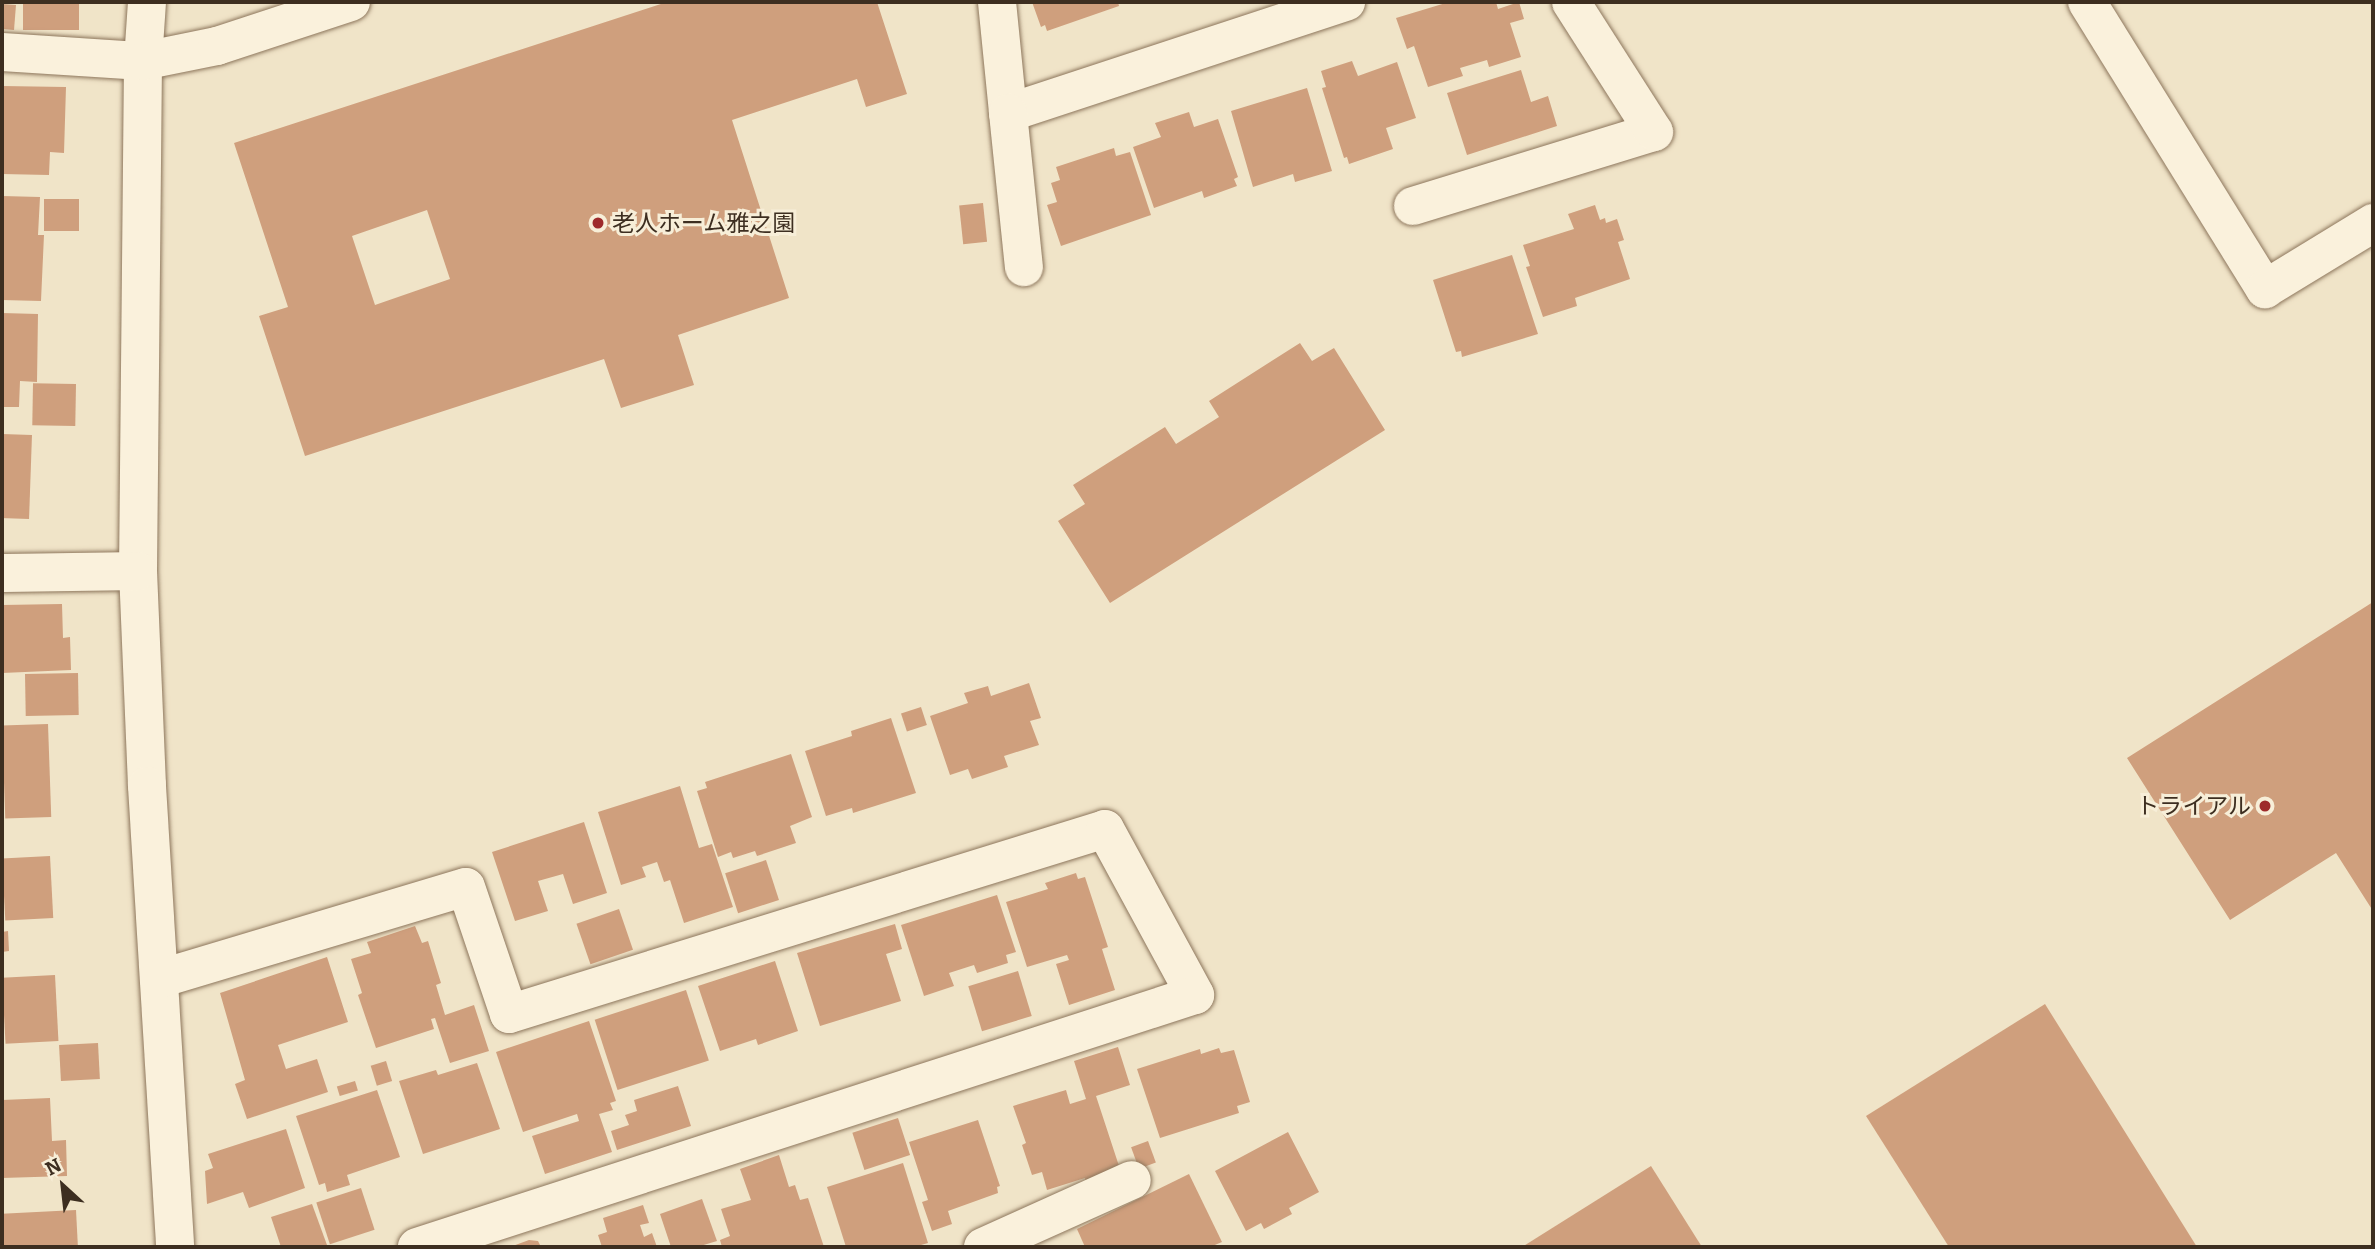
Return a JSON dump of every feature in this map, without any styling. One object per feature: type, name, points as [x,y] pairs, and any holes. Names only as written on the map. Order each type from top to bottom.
[{"type":"street","points":[[147,2],[143,61],[138,571],[174,1247]]},
{"type":"street","points":[[2,52],[143,61],[217,46],[351,2]]},
{"type":"street","points":[[996,2],[1024,267]]},
{"type":"street","points":[[1008,113],[1346,2]]},
{"type":"street","points":[[1413,206],[1654,132],[1571,2]]},
{"type":"street","points":[[2087,2],[2265,289],[2373,223]]},
{"type":"street","points":[[2,573],[138,571]]},
{"type":"street","points":[[159,979],[466,887],[509,1014],[1105,829],[1195,995],[417,1247]]},
{"type":"street","points":[[984,1247],[1132,1180]]},
{"type":"building","points":[[23,2],[79,2],[79,30],[23,30]]},
{"type":"building","name":"老人ホーム雅之園","points":[[667,2],[877,2],[907,94],[866,107],[857,79],[732,120],[789,298],[678,335],[694,385],[621,408],[604,359],[305,456],[259,316],[288,307],[234,143]],"holes":[[[427,210],[450,279],[375,305],[352,236]]]},
{"type":"building","points":[[1032,2],[1118,2],[1119,6],[1047,31],[1045,25],[1041,27]]},
{"type":"building","points":[[1449,2],[1496,2],[1498,9],[1519,2],[1524,19],[1510,23],[1521,57],[1489,67],[1487,60],[1460,68],[1463,76],[1428,87],[1414,46],[1407,49],[1396,18]]},
{"type":"building","points":[[2,4],[16,5],[14,30],[2,29]]},
{"type":"building","points":[[1352,61],[1358,76],[1397,62],[1416,118],[1386,128],[1393,149],[1349,164],[1347,157],[1344,158],[1322,88],[1326,87],[1321,71]]},
{"type":"building","points":[[1521,70],[1531,102],[1548,96],[1557,126],[1467,155],[1447,93]]},
{"type":"building","points":[[2,86],[66,87],[64,153],[50,152],[49,175],[2,174]]},
{"type":"building","points":[[1307,88],[1332,171],[1295,182],[1293,174],[1253,187],[1231,111]]},
{"type":"building","points":[[1189,112],[1194,127],[1218,119],[1238,177],[1234,179],[1237,186],[1204,198],[1202,191],[1154,208],[1133,147],[1161,137],[1155,123]]},
{"type":"building","points":[[1114,148],[1116,156],[1130,152],[1151,215],[1061,246],[1047,205],[1057,202],[1051,183],[1060,180],[1056,167]]},
{"type":"building","points":[[2,196],[40,197],[38,235],[44,235],[41,301],[2,300]]},
{"type":"building","points":[[44,199],[79,199],[79,231],[44,231]]},
{"type":"building","points":[[983,203],[987,242],[963,244],[959,206]]},
{"type":"building","points":[[1595,205],[1600,220],[1605,218],[1606,223],[1617,219],[1624,240],[1618,242],[1630,279],[1575,298],[1577,306],[1543,317],[1526,267],[1530,266],[1523,245],[1574,229],[1568,214]]},
{"type":"building","points":[[1512,255],[1538,334],[1462,357],[1461,351],[1456,352],[1433,280]]},
{"type":"building","points":[[2,313],[38,314],[37,382],[20,381],[19,407],[2,407]]},
{"type":"building","points":[[1300,343],[1312,361],[1334,348],[1385,430],[1110,603],[1058,521],[1085,504],[1073,485],[1165,427],[1176,444],[1219,417],[1209,401]]},
{"type":"building","points":[[33,383],[76,384],[75,426],[32,425]]},
{"type":"building","points":[[2,434],[32,435],[29,519],[2,518]]},
{"type":"building","name":"トライアル","points":[[2373,602],[2373,911],[2336,853],[2230,920],[2127,758]]},
{"type":"building","points":[[62,604],[63,638],[70,637],[71,670],[2,673],[2,605]]},
{"type":"building","points":[[78,673],[79,715],[26,716],[25,674]]},
{"type":"building","points":[[1029,683],[1041,718],[1030,721],[1039,745],[1004,756],[1008,767],[972,779],[968,769],[950,775],[930,716],[968,703],[964,693],[988,686],[991,696]]},
{"type":"building","points":[[921,707],[927,725],[907,732],[901,713]]},
{"type":"building","points":[[891,718],[916,793],[853,813],[852,808],[826,816],[805,751],[852,736],[851,731]]},
{"type":"building","points":[[48,724],[51,817],[5,819],[2,726]]},
{"type":"building","points":[[791,754],[812,817],[790,826],[796,843],[757,856],[755,851],[733,858],[731,852],[718,857],[697,791],[707,788],[705,782]]},
{"type":"building","points":[[680,786],[699,848],[712,844],[733,907],[684,923],[670,880],[664,882],[657,862],[642,867],[646,877],[621,885],[598,812]]},
{"type":"building","points":[[584,822],[607,893],[573,904],[563,874],[538,881],[548,911],[515,921],[492,852]]},
{"type":"building","points":[[50,856],[53,918],[5,920],[2,859]]},
{"type":"building","points":[[766,860],[779,900],[738,913],[725,873]]},
{"type":"building","points":[[1076,873],[1078,879],[1085,877],[1108,947],[1102,949],[1115,990],[1069,1005],[1056,964],[1069,960],[1067,955],[1027,967],[1006,902],[1048,889],[1045,883]]},
{"type":"building","points":[[997,895],[1016,952],[1006,955],[1008,963],[977,973],[974,965],[949,973],[954,986],[924,996],[901,925]]},
{"type":"building","points":[[619,909],[633,950],[590,964],[576,924]]},
{"type":"building","points":[[895,924],[902,949],[886,954],[901,1001],[820,1026],[797,953]]},
{"type":"building","points":[[415,926],[422,943],[428,941],[441,983],[436,985],[445,1015],[474,1005],[489,1051],[450,1063],[435,1018],[431,1019],[434,1029],[376,1048],[358,995],[362,993],[351,959],[371,953],[367,942]]},
{"type":"building","points":[[8,931],[9,951],[2,952],[2,932]]},
{"type":"building","points":[[327,957],[348,1022],[278,1045],[286,1069],[317,1059],[328,1092],[247,1119],[235,1084],[245,1080],[220,993]]},
{"type":"building","points":[[775,961],[798,1031],[758,1045],[756,1039],[720,1051],[698,986]]},
{"type":"building","points":[[1018,971],[1032,1016],[982,1031],[968,986]]},
{"type":"building","points":[[55,975],[58,1041],[6,1044],[2,978]]},
{"type":"building","points":[[686,990],[709,1060],[618,1090],[595,1020]]},
{"type":"building","points":[[2045,1004],[2197,1247],[1949,1247],[1866,1116]]},
{"type":"building","points":[[589,1021],[616,1101],[610,1103],[613,1110],[599,1114],[612,1152],[545,1174],[532,1136],[579,1121],[577,1114],[523,1132],[496,1052]]},
{"type":"building","points":[[98,1043],[100,1079],[61,1081],[59,1045]]},
{"type":"building","points":[[1118,1047],[1130,1085],[1096,1096],[1119,1166],[1086,1181],[1085,1178],[1047,1190],[1042,1172],[1032,1175],[1022,1145],[1026,1143],[1013,1106],[1066,1090],[1070,1104],[1086,1099],[1074,1061]]},
{"type":"building","points":[[1219,1048],[1221,1053],[1234,1050],[1250,1102],[1237,1106],[1239,1113],[1160,1138],[1137,1069],[1200,1049],[1201,1054]]},
{"type":"building","points":[[386,1061],[392,1081],[377,1086],[371,1066]]},
{"type":"building","points":[[477,1063],[500,1129],[423,1154],[399,1081],[436,1070],[438,1075]]},
{"type":"building","points":[[355,1081],[358,1091],[340,1096],[337,1087]]},
{"type":"building","points":[[678,1086],[691,1126],[617,1150],[611,1131],[629,1125],[625,1115],[637,1111],[634,1100]]},
{"type":"building","points":[[377,1090],[400,1157],[347,1175],[350,1185],[327,1192],[325,1183],[319,1185],[296,1116]]},
{"type":"building","points":[[50,1098],[52,1141],[66,1140],[67,1176],[2,1178],[2,1100]]},
{"type":"building","points":[[898,1118],[910,1155],[864,1170],[852,1133]]},
{"type":"building","points":[[978,1120],[1000,1186],[997,1187],[998,1193],[948,1211],[952,1224],[932,1231],[922,1202],[928,1200],[909,1142]]},
{"type":"building","points":[[286,1129],[305,1188],[249,1208],[243,1192],[207,1204],[205,1171],[213,1168],[208,1154]]},
{"type":"building","points":[[1288,1132],[1319,1192],[1289,1208],[1292,1214],[1264,1229],[1261,1223],[1246,1231],[1215,1171]]},
{"type":"building","points":[[1148,1141],[1156,1163],[1139,1169],[1131,1147]]},
{"type":"building","points":[[779,1155],[789,1187],[795,1185],[800,1200],[808,1198],[824,1247],[722,1247],[720,1240],[730,1236],[721,1209],[751,1200],[740,1169]]},
{"type":"building","points":[[903,1163],[928,1243],[914,1247],[846,1247],[827,1187]]},
{"type":"building","points":[[1651,1166],[1702,1247],[1522,1247]]},
{"type":"building","points":[[1189,1174],[1222,1242],[1210,1247],[1085,1247],[1077,1229]]},
{"type":"building","points":[[361,1188],[375,1230],[330,1244],[316,1203]]},
{"type":"building","points":[[702,1199],[717,1241],[697,1247],[671,1247],[660,1214]]},
{"type":"building","points":[[312,1204],[327,1245],[281,1247],[271,1217]]},
{"type":"building","points":[[643,1205],[649,1223],[640,1225],[644,1237],[652,1233],[657,1247],[602,1247],[598,1235],[607,1232],[603,1218]]},
{"type":"building","points":[[76,1210],[78,1247],[4,1247],[2,1214]]},
{"type":"building","points":[[529,1240],[538,1241],[541,1247],[510,1247]]},
{"type":"place","name":"老人ホーム雅之園","points":[[598,223]]},
{"type":"place","name":"トライアル","points":[[2265,806]]}]
